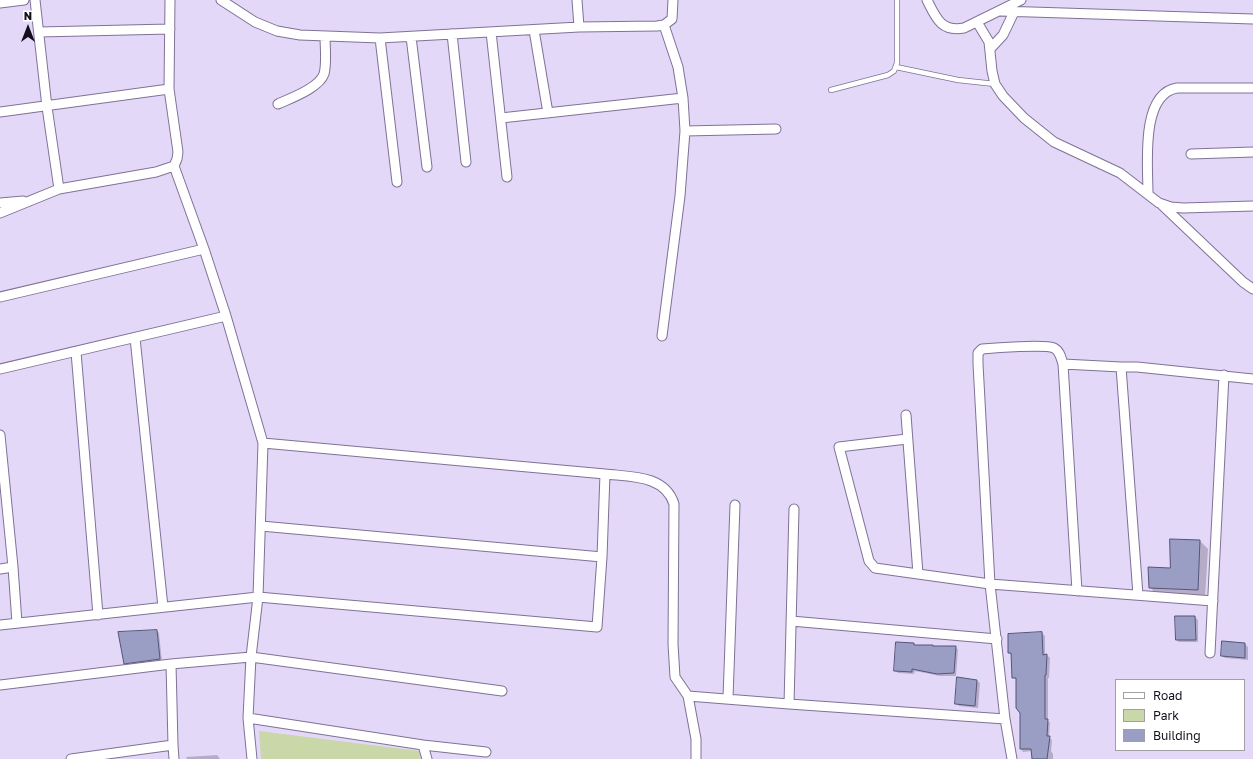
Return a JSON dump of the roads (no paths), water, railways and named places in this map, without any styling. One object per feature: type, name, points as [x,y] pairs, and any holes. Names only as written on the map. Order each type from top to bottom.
[{"type":"street","points":[[0,3],[24,0]]},
{"type":"street","points":[[35,0],[40,32],[47,107],[59,189]]},
{"type":"street","points":[[170,0],[169,89],[178,152],[174,166],[226,316],[263,443],[258,597],[251,657],[248,718],[252,759]]},
{"type":"street","points":[[221,0],[255,22],[278,31],[300,35],[380,38],[579,27],[658,26],[664,25],[672,19],[673,0]]},
{"type":"street","points":[[577,0],[579,27]]},
{"type":"street","points":[[926,0],[938,21],[947,28],[955,30],[964,28],[1021,0]]},
{"type":"street","points":[[1000,11],[1253,19]]},
{"type":"street","points":[[990,49],[1003,35],[1014,12]]},
{"type":"street","points":[[977,22],[988,38],[995,84],[1003,96],[1024,118],[1054,142],[1120,173],[1159,203],[1243,282],[1253,289]]},
{"type":"street","points":[[662,336],[680,196],[685,132],[683,98],[678,67],[664,25]]},
{"type":"street","points":[[40,32],[170,29]]},
{"type":"street","points":[[534,30],[548,113]]},
{"type":"street","points":[[491,32],[507,177]]},
{"type":"street","points":[[452,34],[466,162]]},
{"type":"street","points":[[278,104],[314,86],[320,80],[324,74],[325,67],[325,36]]},
{"type":"street","points":[[412,37],[427,167]]},
{"type":"street","points":[[380,38],[397,182]]},
{"type":"street","points":[[1148,194],[1148,133],[1154,106],[1162,95],[1167,91],[1177,88],[1253,88]]},
{"type":"street","points":[[0,112],[47,107],[169,89]]},
{"type":"street","points":[[501,118],[683,98]]},
{"type":"street","points":[[685,132],[776,129]]},
{"type":"street","points":[[1191,154],[1253,152]]},
{"type":"street","points":[[0,213],[59,189],[156,172],[174,166]]},
{"type":"street","points":[[0,203],[32,200]]},
{"type":"street","points":[[1159,203],[1170,207],[1183,208],[1253,206]]},
{"type":"street","points":[[0,297],[204,249]]},
{"type":"street","points":[[0,369],[226,316]]},
{"type":"street","points":[[135,338],[163,607]]},
{"type":"street","points":[[1012,759],[1005,719],[990,584],[978,352],[982,349],[1050,347],[1056,348],[1060,352],[1063,364],[1077,591]]},
{"type":"street","points":[[76,352],[98,615]]},
{"type":"street","points":[[1063,364],[1121,367],[1137,366],[1253,379]]},
{"type":"street","points":[[1121,367],[1138,595]]},
{"type":"street","points":[[1210,653],[1224,375]]},
{"type":"street","points":[[906,415],[918,574]]},
{"type":"street","points":[[0,435],[17,623]]},
{"type":"street","points":[[907,439],[839,447],[869,561],[875,568],[990,584],[1212,601]]},
{"type":"street","points":[[263,443],[605,474],[648,480],[660,484],[671,496],[674,504],[673,644],[675,677],[688,696],[696,739],[696,759]]},
{"type":"street","points":[[0,625],[258,597],[597,627],[602,556],[605,474]]},
{"type":"street","points":[[728,698],[735,506]]},
{"type":"street","points":[[789,704],[794,509]]},
{"type":"street","points":[[260,526],[602,556]]},
{"type":"street","points":[[0,569],[13,567]]},
{"type":"street","points":[[792,621],[997,639]]},
{"type":"street","points":[[0,685],[171,664],[251,657],[502,691]]},
{"type":"street","points":[[171,664],[172,745],[174,759]]},
{"type":"street","points":[[688,696],[1005,719]]},
{"type":"street","points":[[248,718],[424,745],[486,752]]},
{"type":"street","points":[[71,759],[104,757],[172,745]]},
{"type":"street","points":[[424,745],[427,759]]},
{"type":"lane","points":[[831,90],[888,75],[896,67],[897,0]]},
{"type":"lane","points":[[896,67],[958,80],[995,84]]}]
